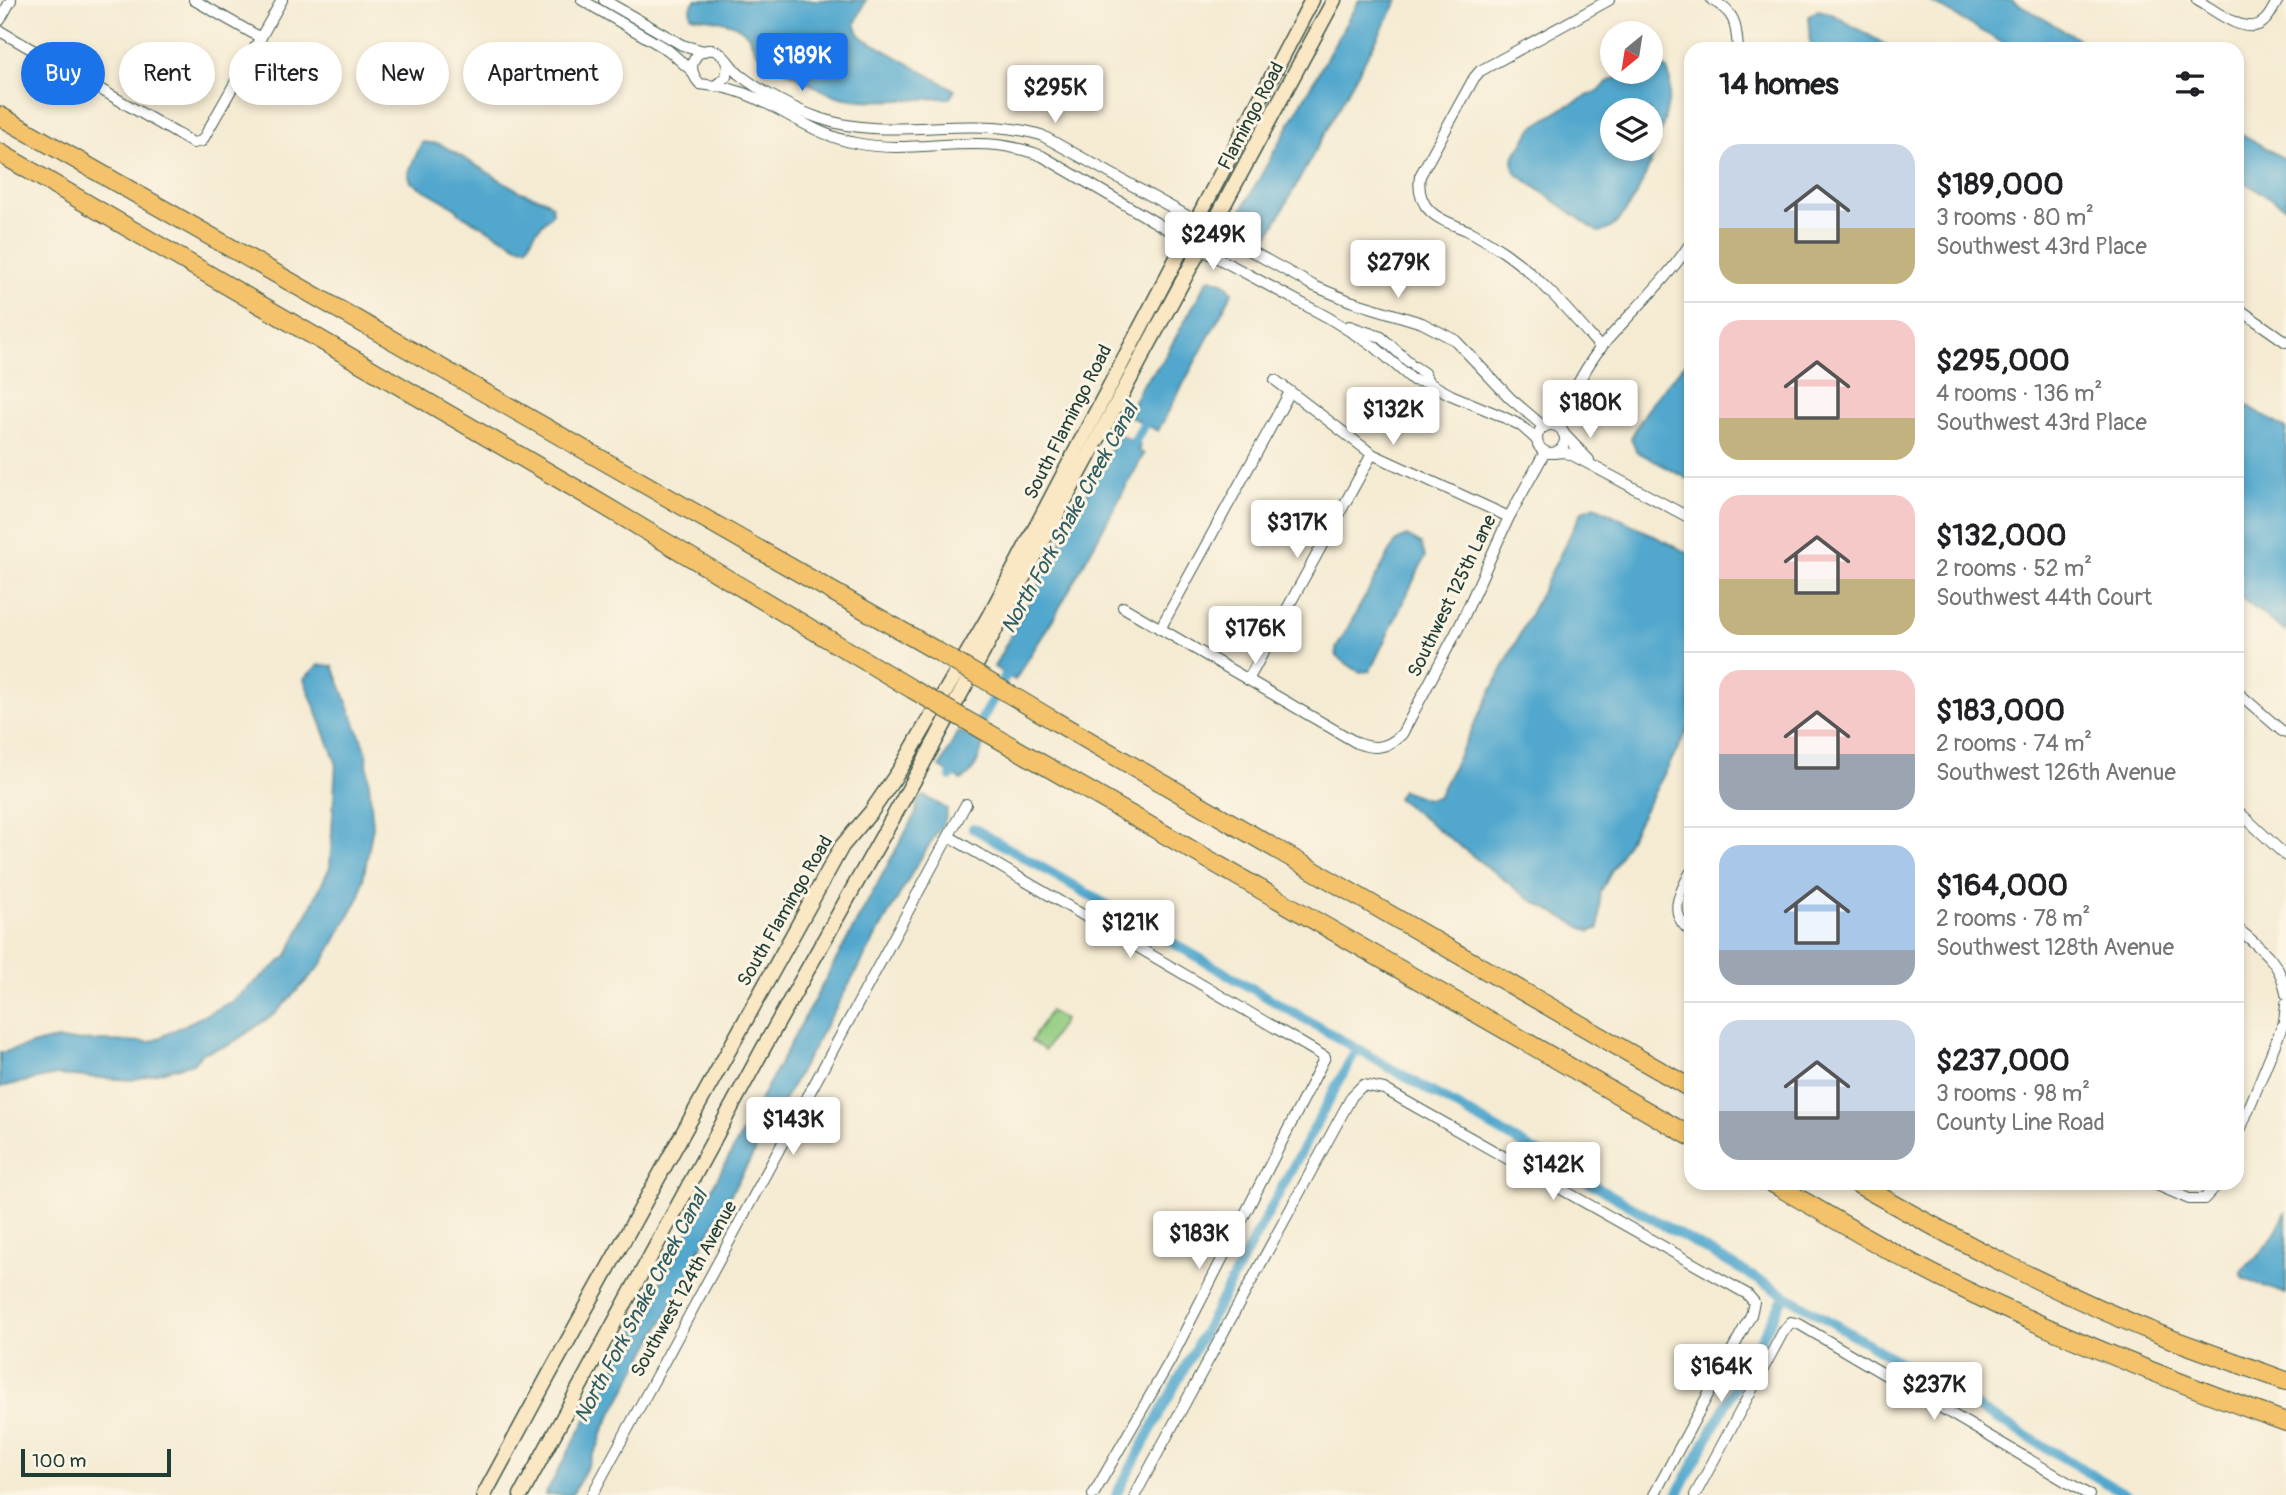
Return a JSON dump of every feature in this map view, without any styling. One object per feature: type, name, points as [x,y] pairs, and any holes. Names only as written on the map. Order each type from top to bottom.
[{"type":"highway","points":[[0,116],[935,650],[1684,1085]]},
{"type":"highway","points":[[0,153],[912,689],[1684,1133]]},
{"type":"highway","points":[[1784,1190],[1950,1283],[2075,1341],[2194,1389],[2286,1422]]},
{"type":"highway","points":[[1868,1190],[1924,1222],[2048,1284],[2169,1338],[2286,1381]]},
{"type":"main road","name":"Flamingo Road","points":[[1185,240],[1312,0]]},
{"type":"main road","name":"Flamingo Road","points":[[1201,249],[1334,0]]},
{"type":"main road","name":"South Flamingo Road","points":[[484,1495],[842,846],[871,812],[901,768],[993,609],[1185,240]]},
{"type":"main road","name":"South Flamingo Road","points":[[521,1495],[764,1048],[918,774],[1201,249]]},
{"type":"street","points":[[0,20],[12,0]]},
{"type":"street","points":[[194,0],[261,38]]},
{"type":"street","points":[[0,31],[193,143],[198,143],[202,141],[282,0]]},
{"type":"street","points":[[582,0],[668,50],[692,71],[700,84],[741,90],[825,134],[873,146],[984,143],[1025,149],[1062,167],[1185,240],[1329,318],[1375,347],[1413,380],[1429,383],[1439,390],[1520,425],[1549,452],[1563,452],[1597,467],[1684,515]]},
{"type":"street","points":[[604,0],[682,45],[719,52],[728,64],[746,79],[816,118],[842,125],[873,128],[969,124],[1023,130],[1059,144],[1314,286],[1350,301],[1422,323],[1455,340],[1510,398],[1544,426],[1560,429],[1597,467]]},
{"type":"street","points":[[1601,348],[1537,278],[1472,233],[1439,218],[1422,200],[1418,188],[1420,176],[1480,71],[1609,0]]},
{"type":"street","points":[[1712,0],[1731,14],[1736,25],[1737,42]]},
{"type":"street","points":[[2197,0],[2245,27],[2255,28],[2265,21],[2278,0]]},
{"type":"street","points":[[692,71],[694,59],[704,51]]},
{"type":"street","points":[[715,86],[726,77],[728,64]]},
{"type":"street","points":[[873,128],[873,146]]},
{"type":"street","points":[[1549,452],[1563,446],[1560,429],[1570,397],[1601,348],[1675,268],[1684,254]]},
{"type":"street","points":[[2244,313],[2286,342]]},
{"type":"street","points":[[1329,318],[1381,337],[1424,373],[1429,383]]},
{"type":"street","points":[[1275,380],[1372,454],[1509,517]]},
{"type":"street","points":[[1160,629],[1290,392]]},
{"type":"street","points":[[1537,440],[1538,432],[1544,426]]},
{"type":"street","name":"Southwest 125th Lane","points":[[1248,680],[1357,743],[1370,748],[1394,743],[1402,734],[1460,625],[1509,517],[1549,452]]},
{"type":"street","points":[[1123,607],[1248,680],[1372,454]]},
{"type":"street","points":[[2244,698],[2286,732]]},
{"type":"street","name":"Southwest 124th Avenue","points":[[592,1495],[966,804]]},
{"type":"street","points":[[2244,817],[2286,856]]},
{"type":"street","points":[[950,837],[1325,1057],[1170,1361],[1093,1495]]},
{"type":"street","points":[[1684,887],[1677,903],[1678,915],[1684,926]]},
{"type":"street","points":[[2244,934],[2272,958],[2285,989]]},
{"type":"street","points":[[2244,1120],[2284,1021],[2286,1004]]},
{"type":"street","points":[[1135,1495],[1352,1096],[1363,1085],[1384,1089],[1747,1294],[1754,1302],[1751,1315],[1654,1495]]},
{"type":"street","points":[[2168,1190],[2189,1199],[2204,1199],[2212,1190]]},
{"type":"street","points":[[1695,1495],[1783,1332],[1791,1322],[1799,1324],[2089,1495]]},
{"type":"green space","points":[[1050,1011],[1064,1020],[1045,1050],[1031,1041]]},
{"type":"water","points":[[695,0],[866,0],[855,24],[860,36],[955,90],[950,98],[878,101],[837,96],[795,76],[762,56],[746,33],[733,24],[691,16],[690,8]]},
{"type":"water","points":[[1359,0],[1398,0],[1266,240],[1261,241],[1235,225],[1235,222]]},
{"type":"water","points":[[1928,0],[2012,0],[2083,42],[2001,42]]},
{"type":"water","points":[[1818,10],[1830,13],[1881,42],[1811,42],[1809,16]]},
{"type":"water","points":[[1663,66],[1669,75],[1670,90],[1663,123],[1663,98],[1600,98],[1600,161],[1651,161],[1625,212],[1611,227],[1598,232],[1517,174],[1513,158],[1533,127],[1600,90],[1606,84],[1663,84]]},
{"type":"water","points":[[2244,135],[2286,160],[2286,207],[2244,182]]},
{"type":"water","points":[[422,142],[440,144],[521,192],[545,200],[552,205],[553,213],[536,231],[527,247],[518,246],[460,214],[456,208],[411,182],[408,173]]},
{"type":"water","points":[[1211,278],[1225,283],[1232,292],[1231,295],[1158,431],[1128,415],[1142,385],[1162,362]]},
{"type":"water","points":[[1684,365],[1684,477],[1636,451],[1631,438],[1643,416]]},
{"type":"water","points":[[2244,403],[2286,429],[2286,632],[2244,600]]},
{"type":"water","points":[[1119,434],[1140,446],[1138,450],[1144,454],[1056,614],[1015,680],[994,667]]},
{"type":"water","points":[[1595,506],[1684,551],[1684,737],[1600,893],[1599,928],[1590,932],[1529,899],[1397,798],[1402,790],[1427,799],[1438,797],[1582,511]]},
{"type":"water","points":[[1407,536],[1421,544],[1425,557],[1370,671],[1359,672],[1337,657],[1336,649],[1396,541]]},
{"type":"water","points":[[318,665],[333,666],[366,751],[373,826],[360,896],[322,964],[276,1013],[229,1045],[202,1053],[193,1063],[132,1080],[56,1075],[0,1087],[0,1053],[51,1040],[151,1042],[231,1002],[287,956],[330,867],[336,762],[304,679]]},
{"type":"water","points":[[958,731],[983,745],[973,770],[961,780],[940,767]]},
{"type":"water","points":[[925,796],[947,809],[945,820],[914,869],[696,1256],[689,1274],[604,1428],[599,1444],[572,1495],[545,1495],[916,813],[917,804],[921,797]]},
{"type":"water","points":[[2286,1211],[2286,1294],[2244,1279],[2241,1273],[2268,1243]]},
{"type":"waterway","name":"North Fork Snake Creek Canal","points":[[1128,454],[1150,413]]},
{"type":"waterway","name":"North Fork Snake Creek Canal","points":[[951,776],[1012,664]]},
{"type":"waterway","points":[[973,828],[2127,1495]]},
{"type":"waterway","points":[[1116,1495],[1356,1050]]},
{"type":"waterway","points":[[1677,1495],[1785,1295]]}]
